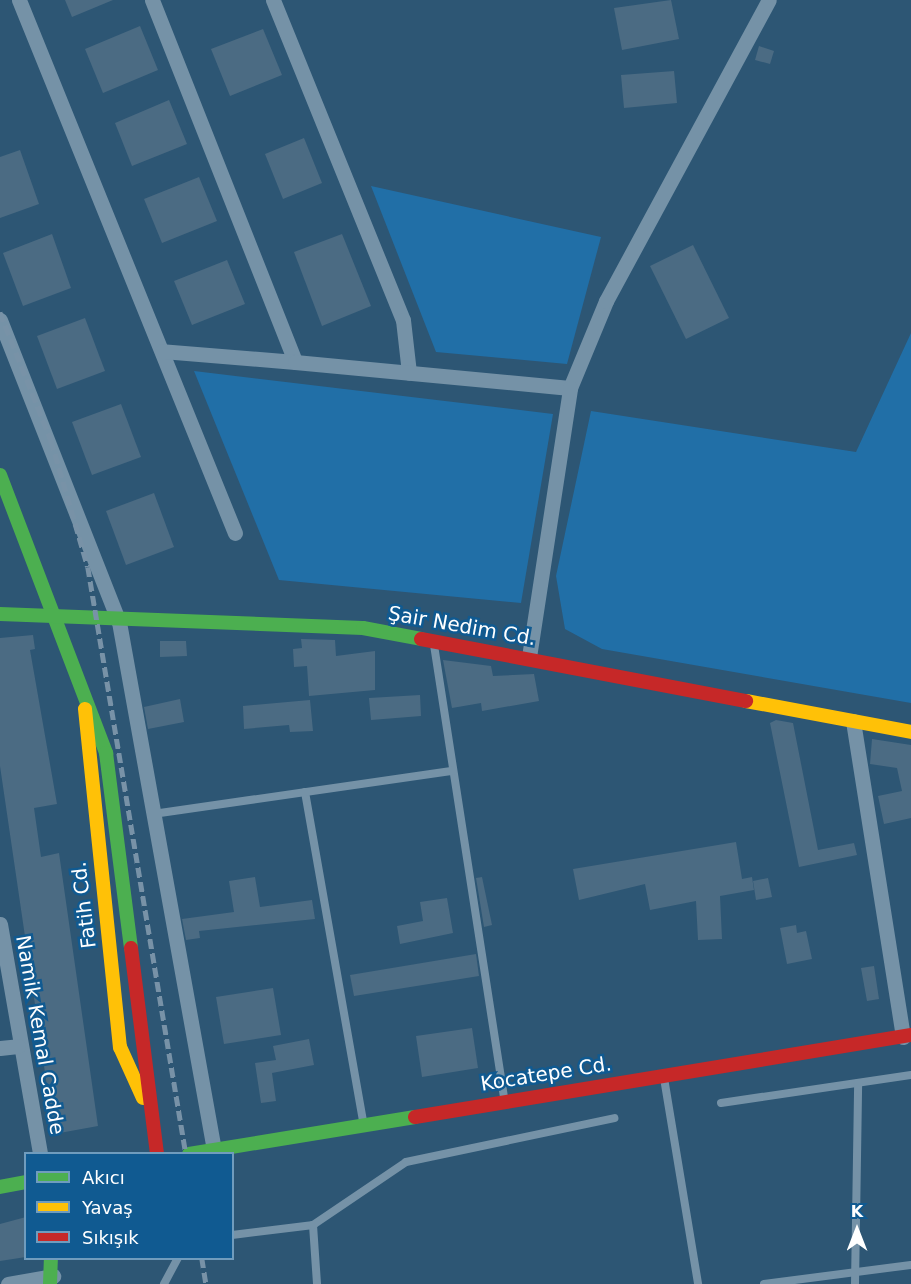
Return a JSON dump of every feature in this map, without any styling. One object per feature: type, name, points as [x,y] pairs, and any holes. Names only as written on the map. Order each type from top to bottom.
[{"type":"street","points":[[19,0],[235,533]]},
{"type":"street","points":[[152,0],[295,362]]},
{"type":"street","points":[[273,0],[403,320],[409,373]]},
{"type":"street","points":[[529,657],[570,388],[606,301],[769,0]]},
{"type":"street","points":[[0,320],[118,622],[214,1150]]},
{"type":"street","points":[[162,351],[570,388]]},
{"type":"street","name":"Fatih Cd.","points":[[0,475],[4,499],[85,690],[106,753],[146,1050],[148,1109],[158,1152]]},
{"type":"street","name":"Şair Nedim Cd.","points":[[0,614],[55,620],[293,624],[432,637],[911,732]]},
{"type":"street","name":"Fatih Cd.","points":[[85,690],[84,740],[120,1047],[148,1109]]},
{"type":"street","points":[[853,721],[907,1036]]},
{"type":"street","name":"Namik Kemal Cadde","points":[[0,924],[18,1046],[40,1152]]},
{"type":"street","name":"Kocatepe Cd.","points":[[202,1152],[504,1100],[907,1036]]},
{"type":"street","points":[[0,1048],[18,1046]]},
{"type":"street","points":[[0,1187],[24,1182]]},
{"type":"street","points":[[8,1284],[51,1280],[51,1260]]},
{"type":"lane","points":[[432,637],[504,1100]]},
{"type":"lane","points":[[153,814],[453,771]]},
{"type":"lane","points":[[305,792],[363,1124]]},
{"type":"lane","points":[[664,1074],[698,1284]]},
{"type":"lane","points":[[721,1103],[911,1075]]},
{"type":"lane","points":[[855,1284],[858,1083]]},
{"type":"lane","points":[[234,1235],[313,1225],[406,1162],[614,1118]]},
{"type":"lane","points":[[313,1225],[317,1284]]},
{"type":"lane","points":[[164,1284],[177,1260]]},
{"type":"lane","points":[[764,1284],[856,1275],[911,1265]]},
{"type":"shaded area","points":[[371,186],[601,237],[567,364],[436,352]]},
{"type":"shaded area","points":[[911,333],[911,703],[602,649],[565,629],[556,576],[591,411],[856,452]]},
{"type":"shaded area","points":[[194,371],[553,414],[521,603],[279,580]]},
{"type":"building","points":[[65,0],[113,0],[72,17]]},
{"type":"building","points":[[671,0],[679,39],[622,50],[614,8]]},
{"type":"building","points":[[140,26],[158,70],[103,93],[85,49]]},
{"type":"building","points":[[263,29],[282,75],[230,96],[211,49]]},
{"type":"building","points":[[759,46],[774,51],[770,64],[755,60]]},
{"type":"building","points":[[674,71],[677,103],[624,108],[621,75]]},
{"type":"building","points":[[169,100],[187,144],[132,166],[115,123]]},
{"type":"building","points":[[304,138],[322,183],[283,199],[265,154]]},
{"type":"building","points":[[20,150],[39,204],[0,218],[0,157]]},
{"type":"building","points":[[199,177],[217,221],[162,243],[144,199]]},
{"type":"building","points":[[52,234],[71,288],[23,306],[3,253]]},
{"type":"building","points":[[342,234],[371,306],[322,326],[294,252]]},
{"type":"building","points":[[693,245],[729,318],[686,339],[650,266]]},
{"type":"building","points":[[227,260],[245,304],[192,325],[174,281]]},
{"type":"building","points":[[85,318],[105,371],[57,389],[37,336]]},
{"type":"building","points":[[121,404],[141,457],[92,475],[72,422]]},
{"type":"building","points":[[154,493],[174,547],[126,565],[106,511]]},
{"type":"building","points":[[33,635],[35,649],[30,650],[57,804],[34,808],[41,857],[59,853],[98,1126],[54,1134],[0,766],[0,638]]},
{"type":"building","points":[[301,639],[335,640],[336,656],[375,651],[375,690],[309,696],[307,666],[294,667],[293,649],[302,648]]},
{"type":"building","points":[[160,641],[186,641],[187,656],[160,657]]},
{"type":"building","points":[[443,660],[491,666],[493,676],[534,674],[539,701],[482,711],[481,703],[452,708]]},
{"type":"building","points":[[420,695],[421,716],[371,720],[369,698]]},
{"type":"building","points":[[180,699],[184,722],[148,729],[144,707]]},
{"type":"building","points":[[310,700],[313,731],[290,732],[289,725],[244,729],[243,706]]},
{"type":"building","points":[[776,720],[793,723],[818,850],[854,843],[857,855],[799,867],[770,723]]},
{"type":"building","points":[[872,739],[911,745],[911,818],[884,824],[878,796],[902,791],[897,768],[870,764]]},
{"type":"building","points":[[736,842],[742,879],[752,877],[754,890],[720,896],[722,939],[698,940],[696,901],[650,910],[645,884],[579,900],[573,869]]},
{"type":"building","points":[[255,877],[260,907],[312,900],[315,919],[199,931],[200,938],[186,940],[182,919],[234,912],[229,881]]},
{"type":"building","points":[[482,877],[492,925],[484,927],[476,878]]},
{"type":"building","points":[[768,878],[772,897],[756,900],[753,881]]},
{"type":"building","points":[[447,898],[453,933],[400,944],[397,926],[423,921],[420,902]]},
{"type":"building","points":[[796,925],[797,933],[806,931],[812,959],[787,964],[780,928]]},
{"type":"building","points":[[476,954],[479,976],[354,996],[350,975]]},
{"type":"building","points":[[874,966],[879,999],[867,1001],[861,968]]},
{"type":"building","points":[[273,988],[281,1035],[224,1044],[216,997]]},
{"type":"building","points":[[472,1028],[478,1068],[422,1077],[416,1036]]},
{"type":"building","points":[[309,1039],[314,1065],[272,1073],[276,1101],[261,1103],[255,1063],[276,1060],[273,1046]]},
{"type":"building","points":[[24,1218],[24,1257],[0,1261],[0,1224]]},
{"type":"railway","points":[[0,312],[51,440],[88,567],[186,1152]]},
{"type":"railway","points":[[202,1260],[206,1284]]},
{"type":"traffic: fast","points":[[0,475],[106,753],[131,948]]},
{"type":"traffic: fast","points":[[0,614],[363,628],[421,639]]},
{"type":"traffic: fast","points":[[201,1152],[415,1117]]},
{"type":"traffic: fast","points":[[0,1187],[24,1182]]},
{"type":"traffic: fast","points":[[50,1284],[51,1260]]},
{"type":"traffic: slow","points":[[746,701],[911,732]]},
{"type":"traffic: slow","points":[[85,709],[120,1047],[143,1098]]},
{"type":"traffic: jam","points":[[421,639],[746,701]]},
{"type":"traffic: jam","points":[[131,948],[157,1152]]},
{"type":"traffic: jam","points":[[415,1117],[911,1035]]}]
